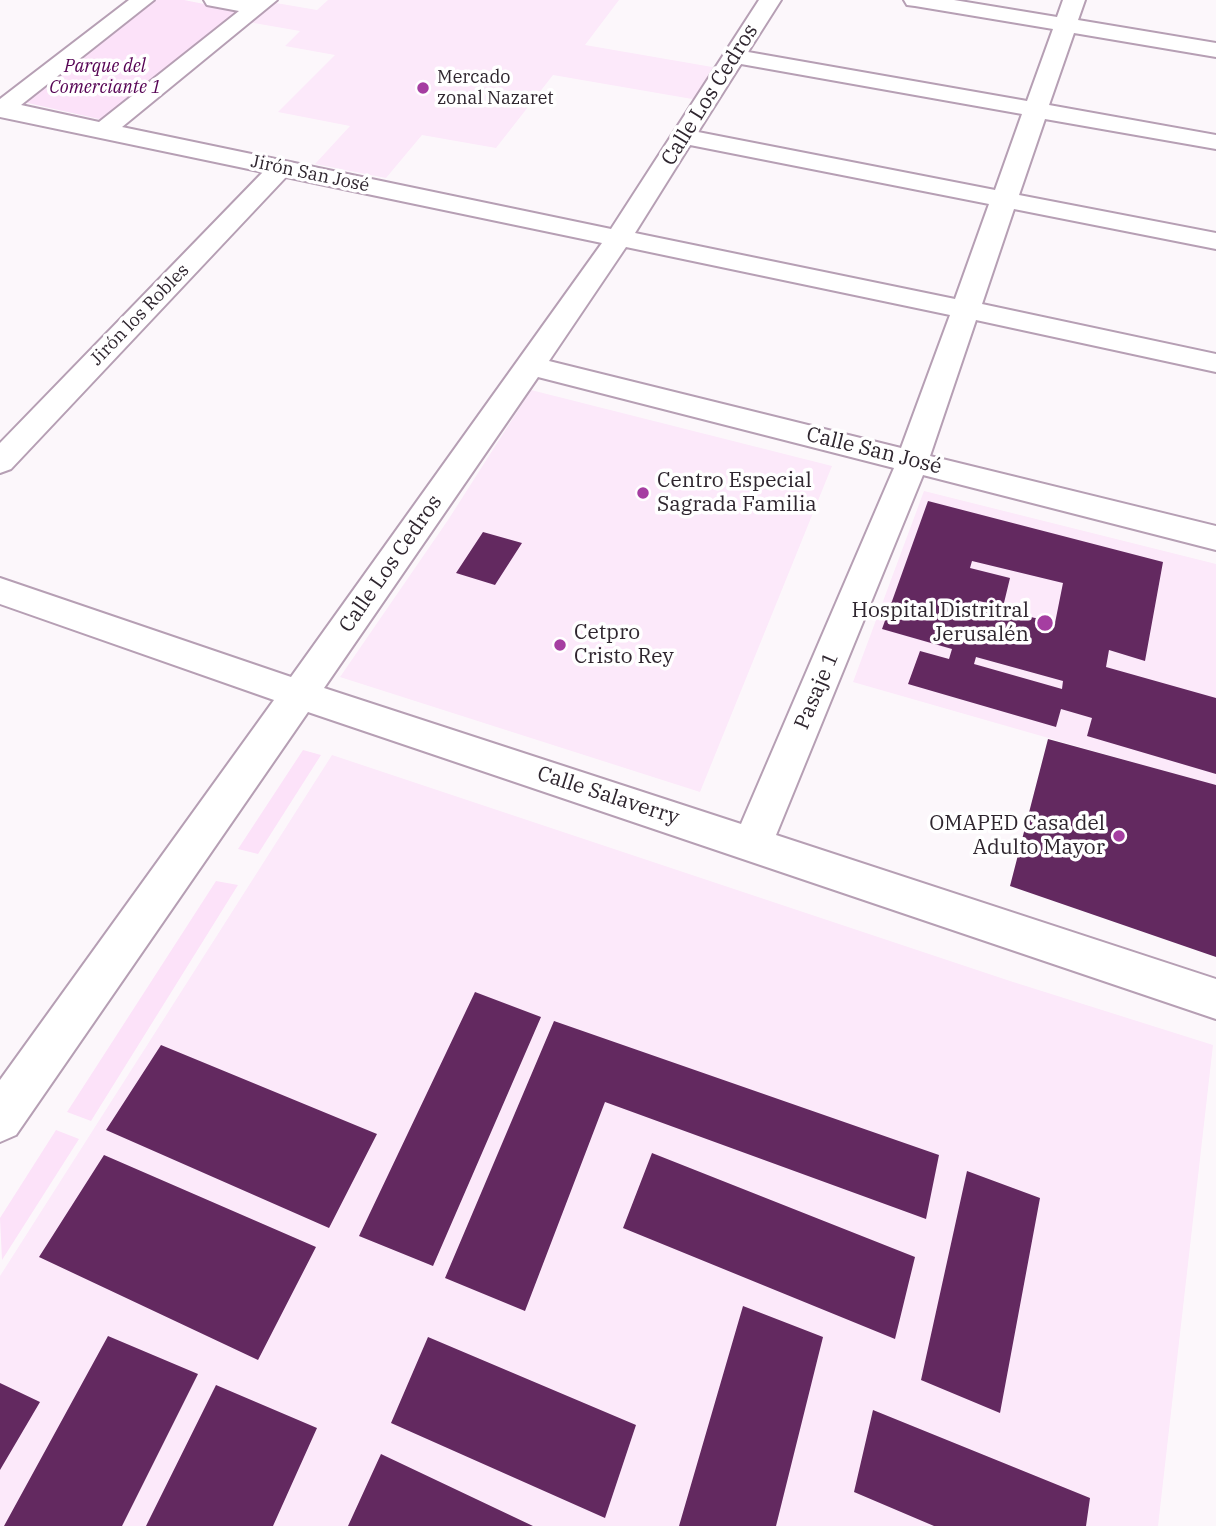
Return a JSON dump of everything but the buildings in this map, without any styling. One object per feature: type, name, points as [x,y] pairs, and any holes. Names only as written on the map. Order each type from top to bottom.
[{"type":"street","points":[[1,108],[144,0]]},
{"type":"street","points":[[215,0],[262,4]]},
{"type":"street","name":"Calle Los Cedros","points":[[5,1101],[299,694],[531,366],[620,236],[770,0]]},
{"type":"street","points":[[915,0],[1070,12],[1216,50]]},
{"type":"street","points":[[104,130],[262,4]]},
{"type":"street","name":"Pasaje 1","points":[[753,844],[913,460],[1070,12]]},
{"type":"street","points":[[735,56],[1216,142]]},
{"type":"street","name":"Jirón San José","points":[[1,108],[967,308],[1216,363]]},
{"type":"street","points":[[684,136],[1216,241]]},
{"type":"street","name":"Jirón los Robles","points":[[0,461],[281,168]]},
{"type":"street","name":"Calle San José","points":[[531,366],[1216,538]]},
{"type":"street","name":"Calle Salaverry","points":[[0,591],[299,694],[1216,999]]},
{"type":"shaded area","name":"Mercado zonal Nazaret","points":[[328,0],[619,0],[585,45],[718,68],[698,100],[553,75],[496,148],[422,135],[386,178],[315,164],[350,126],[278,112],[335,55],[285,46],[300,31],[248,22],[270,2],[317,10]]},
{"type":"shaded area","points":[[531,390],[832,466],[700,792],[340,677],[448,520]]},
{"type":"shaded area","name":"Hospital Distritral Jerusalén","points":[[924,491],[1216,564],[1216,786],[853,682]]},
{"type":"shaded area","points":[[332,755],[1010,981],[1213,1045],[1158,1526],[0,1526],[0,1276]]},
{"type":"green space","name":"Parque del Comerciante 1","points":[[155,0],[184,0],[239,11],[103,120],[19,101]]},
{"type":"green space","points":[[303,750],[321,755],[258,854],[238,849]]},
{"type":"green space","points":[[216,881],[238,885],[91,1121],[67,1112]]},
{"type":"green space","points":[[56,1130],[79,1139],[2,1260],[0,1218]]},
{"type":"place","name":"Mercado zonal Nazaret","points":[[423,88]]},
{"type":"place","name":"Centro Especial Sagrada Familia","points":[[643,493]]},
{"type":"place","name":"Hospital Distritral Jerusalén","points":[[1045,623]]},
{"type":"place","name":"Cetpro Cristo Rey","points":[[560,645]]},
{"type":"place","name":"OMAPED Casa del Adulto Mayor","points":[[1119,836]]}]
